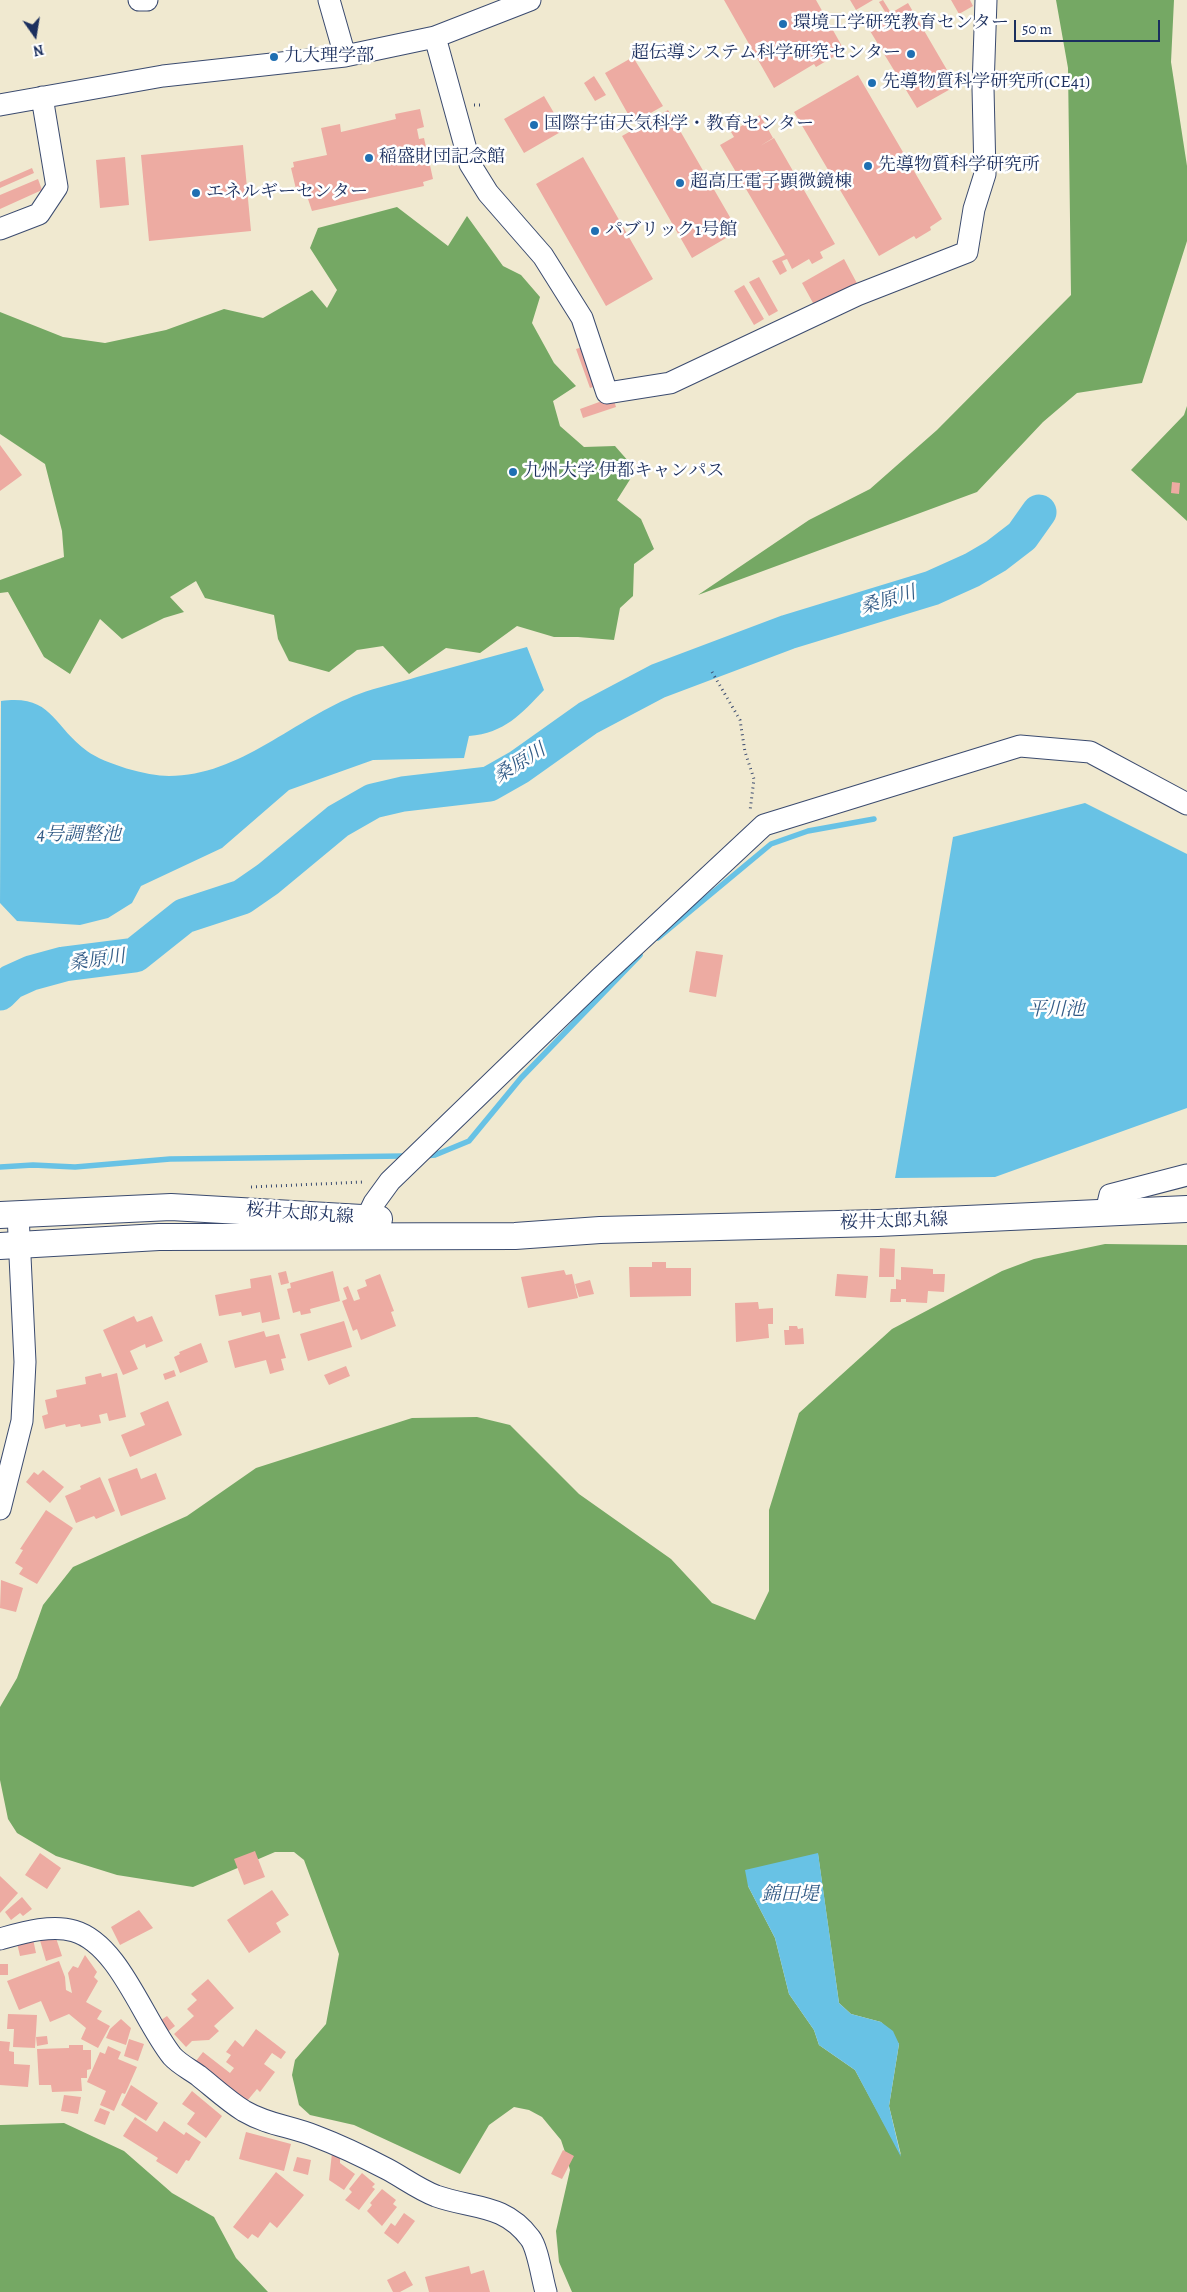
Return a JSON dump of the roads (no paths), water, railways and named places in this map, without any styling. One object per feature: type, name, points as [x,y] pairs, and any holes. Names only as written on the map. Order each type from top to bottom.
[{"type":"main road","name":"桜井太郎丸線","points":[[9,1214],[171,1206],[362,1227],[515,1236],[600,1230],[878,1223],[1187,1209]]},
{"type":"main road","name":"桜井太郎丸線","points":[[10,1245],[362,1227]]},
{"type":"street","points":[[138,0],[147,0]]},
{"type":"street","points":[[329,0],[345,56]]},
{"type":"street","points":[[0,105],[163,76],[345,56],[435,37],[530,0]]},
{"type":"street","points":[[435,37],[470,164],[488,193],[543,256],[582,318],[607,393],[670,383],[857,295],[967,252],[974,208],[985,174],[983,88],[986,0]]},
{"type":"street","points":[[0,229],[39,214],[57,188],[42,97]]},
{"type":"street","points":[[362,1227],[390,1181],[601,977],[764,825],[1020,746],[1090,752],[1187,804]]},
{"type":"street","points":[[1106,1212],[1110,1195],[1187,1175]]},
{"type":"street","points":[[0,1509],[22,1421],[25,1362],[10,1245],[9,1214]]},
{"type":"street","points":[[0,1939],[33,1931],[59,1928],[74,1930],[92,1938],[105,1950],[119,1969],[142,2011],[174,2058],[232,2102],[274,2126],[314,2136],[382,2166],[413,2186],[438,2197],[503,2213],[531,2238],[546,2292]]},
{"type":"water","name":"4号調整池","points":[[527,647],[544,690],[511,721],[493,731],[469,736],[464,758],[373,760],[289,790],[222,848],[141,886],[132,903],[108,918],[80,925],[17,921],[0,903],[1,701],[18,700],[31,702],[41,707],[87,751],[115,765],[138,772],[169,776],[195,773],[220,767],[267,744],[335,704],[359,694]]},
{"type":"water","name":"平川池","points":[[1085,803],[1187,854],[1187,1108],[995,1177],[895,1178],[953,837]]},
{"type":"water","name":"錦田堤","points":[[818,1853],[839,2003],[851,2014],[881,2022],[893,2031],[899,2044],[889,2106],[901,2157],[855,2070],[819,2045],[814,2030],[789,1994],[775,1938],[748,1886],[745,1870]]},
{"type":"waterway","name":"桑原川","points":[[0,993],[11,982],[31,973],[64,964],[135,955],[184,916],[242,897],[268,879],[338,821],[373,801],[403,794],[489,784],[519,767],[588,718],[658,681],[788,632],[932,588],[972,570],[996,556],[1022,536],[1039,512]]},
{"type":"waterway","points":[[658,938],[771,844],[808,831],[874,819]]},
{"type":"waterway","points":[[425,1156],[435,1155],[469,1141],[521,1078],[640,955]]},
{"type":"waterway","points":[[0,1167],[33,1165],[75,1167],[170,1159],[405,1156]]},
{"type":"place","name":"環境工学研究教育センター","points":[[783,24]]},
{"type":"place","name":"超伝導システム科学研究センター","points":[[911,54]]},
{"type":"place","name":"九大理学部","points":[[274,57]]},
{"type":"place","name":"先導物質科学研究所(CE41)","points":[[872,83]]},
{"type":"place","name":"国際宇宙天気科学・教育センター","points":[[534,125]]},
{"type":"place","name":"稲盛財団記念館","points":[[369,158]]},
{"type":"place","name":"先導物質科学研究所","points":[[868,166]]},
{"type":"place","name":"超高圧電子顕微鏡棟","points":[[680,183]]},
{"type":"place","name":"エネルギーセンター","points":[[196,193]]},
{"type":"place","name":"パブリック1号館","points":[[595,231]]},
{"type":"place","name":"九州大学 伊都キャンパス","points":[[513,472]]}]
